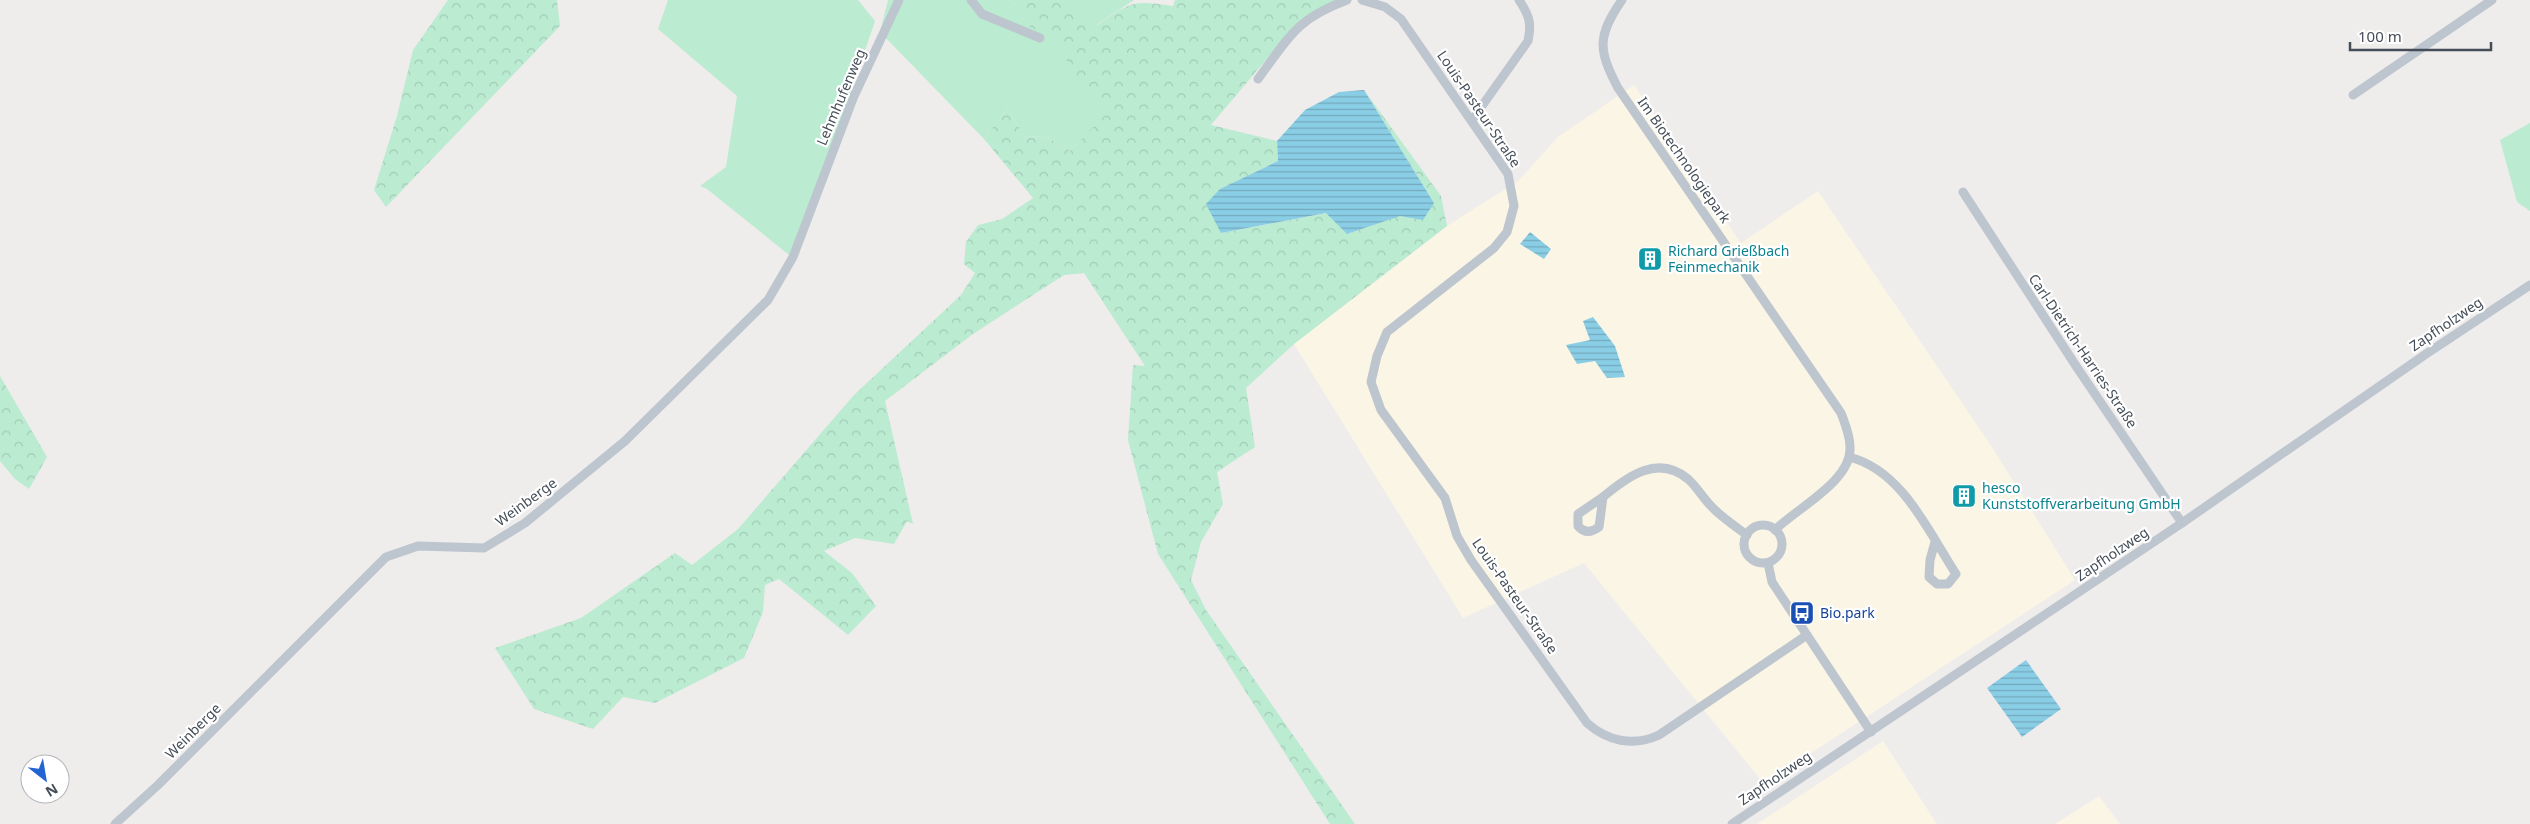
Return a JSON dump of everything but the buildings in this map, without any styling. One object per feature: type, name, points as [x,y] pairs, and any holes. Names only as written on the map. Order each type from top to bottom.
[{"type":"street","name":"Lehmhufenweg","points":[[812,206],[854,96],[899,0]]},
{"type":"street","points":[[971,0],[982,14],[1040,38]]},
{"type":"street","points":[[1258,79],[1296,27],[1320,10],[1347,0]]},
{"type":"street","name":"Louis-Pasteur-Straße","points":[[1362,0],[1385,7],[1401,19],[1508,174],[1514,206],[1507,232],[1494,248],[1387,332],[1377,356],[1371,382],[1381,410],[1445,498],[1457,536],[1471,560],[1587,723],[1600,735],[1615,740],[1640,741],[1659,735],[1807,635]]},
{"type":"street","points":[[1472,120],[1528,40],[1532,26],[1528,13],[1519,0]]},
{"type":"street","name":"Im Biotechnologiepark","points":[[1622,0],[1608,20],[1602,43],[1608,69],[1618,88],[1841,413],[1847,430],[1850,447],[1849,457]]},
{"type":"street","points":[[2353,95],[2492,0]]},
{"type":"street","name":"Carl-Dietrich-Harries-Straße","points":[[1963,192],[2182,524]]},
{"type":"street","name":"Weinberge","points":[[115,824],[158,785],[386,557],[418,546],[484,548],[525,523],[625,441],[768,300],[793,257],[812,206]]},
{"type":"street","name":"Zapfholzweg","points":[[1732,824],[2182,524],[2426,354],[2530,285]]},
{"type":"street","points":[[1775,530],[1842,473],[1849,457],[1865,461],[1876,467],[1899,488],[1935,542],[1956,574],[1948,584],[1937,584],[1929,577],[1930,560],[1935,542]]},
{"type":"street","points":[[1603,497],[1622,481],[1641,470],[1656,467],[1675,470],[1689,480],[1712,508],[1747,536]]},
{"type":"street","points":[[1760,526],[1775,530],[1779,534],[1782,546],[1778,556],[1768,563],[1762,563],[1750,558],[1745,548],[1747,536],[1760,526]]},
{"type":"street","points":[[1768,563],[1772,582],[1871,732]]},
{"type":"shaded area","points":[[1634,85],[1741,243],[1818,191],[1992,447],[2075,580],[1764,784],[1584,563],[1463,618],[1294,344],[1447,226],[1518,181],[1558,137]]},
{"type":"shaded area","points":[[1883,741],[1937,824],[1757,824]]},
{"type":"shaded area","points":[[2099,796],[2120,824],[2055,824]]},
{"type":"green space","points":[[448,0],[557,0],[560,26],[386,207],[374,190],[397,116],[413,50]]},
{"type":"green space","points":[[668,0],[858,0],[875,21],[794,259],[707,189],[700,186],[726,167],[737,96],[658,29]]},
{"type":"green space","points":[[888,0],[1009,0],[1021,10],[1029,23],[1053,37],[1110,111],[1070,151],[1046,136],[1025,137],[1007,109],[984,139],[880,32]]},
{"type":"green space","points":[[1009,0],[1067,0],[1097,25],[1125,7],[1139,3],[1173,6],[1175,0],[1345,0],[1298,22],[1211,125],[1277,141],[1278,161],[1220,189],[1221,233],[1327,213],[1348,234],[1434,203],[1364,90],[1441,196],[1447,226],[1294,344],[1246,388],[1255,447],[1217,472],[1223,504],[1201,542],[1191,580],[1206,610],[1355,824],[1330,824],[1158,554],[1128,440],[1133,365],[1145,366],[1084,273],[1064,275],[973,334],[885,401],[913,524],[907,521],[894,544],[855,538],[824,551],[852,573],[876,606],[848,635],[779,579],[765,585],[763,612],[744,658],[655,703],[623,697],[593,729],[534,709],[495,648],[581,618],[675,553],[692,565],[738,529],[854,395],[961,295],[975,273],[964,264],[966,242],[978,225],[1002,219],[1033,198],[984,139],[1007,109],[1025,137],[1046,136],[1070,151],[1109,111],[1078,80],[1053,37],[1030,27],[1021,10]]},
{"type":"green space","points":[[1067,0],[1134,0],[1096,25]]},
{"type":"green space","points":[[2530,123],[2530,211],[2517,202],[2500,140]]},
{"type":"green space","points":[[0,376],[47,457],[29,489],[15,479],[0,461]]},
{"type":"water","points":[[1364,90],[1434,203],[1423,220],[1400,216],[1347,234],[1326,213],[1221,233],[1206,204],[1220,189],[1278,161],[1277,141],[1305,110],[1339,92]]},
{"type":"water","points":[[1530,232],[1551,249],[1544,259],[1520,244]]},
{"type":"water","points":[[1593,317],[1615,346],[1625,377],[1607,378],[1595,361],[1577,364],[1566,345],[1590,340],[1583,321]]},
{"type":"water","points":[[2026,660],[2061,709],[2022,737],[1987,688]]},
{"type":"place","name":"Richard Grießbach Feinmechanik","points":[[1650,259]]},
{"type":"place","name":"hesco Kunststoffverarbeitung GmbH","points":[[1964,496]]},
{"type":"place","name":"Bio.park","points":[[1802,613]]}]
